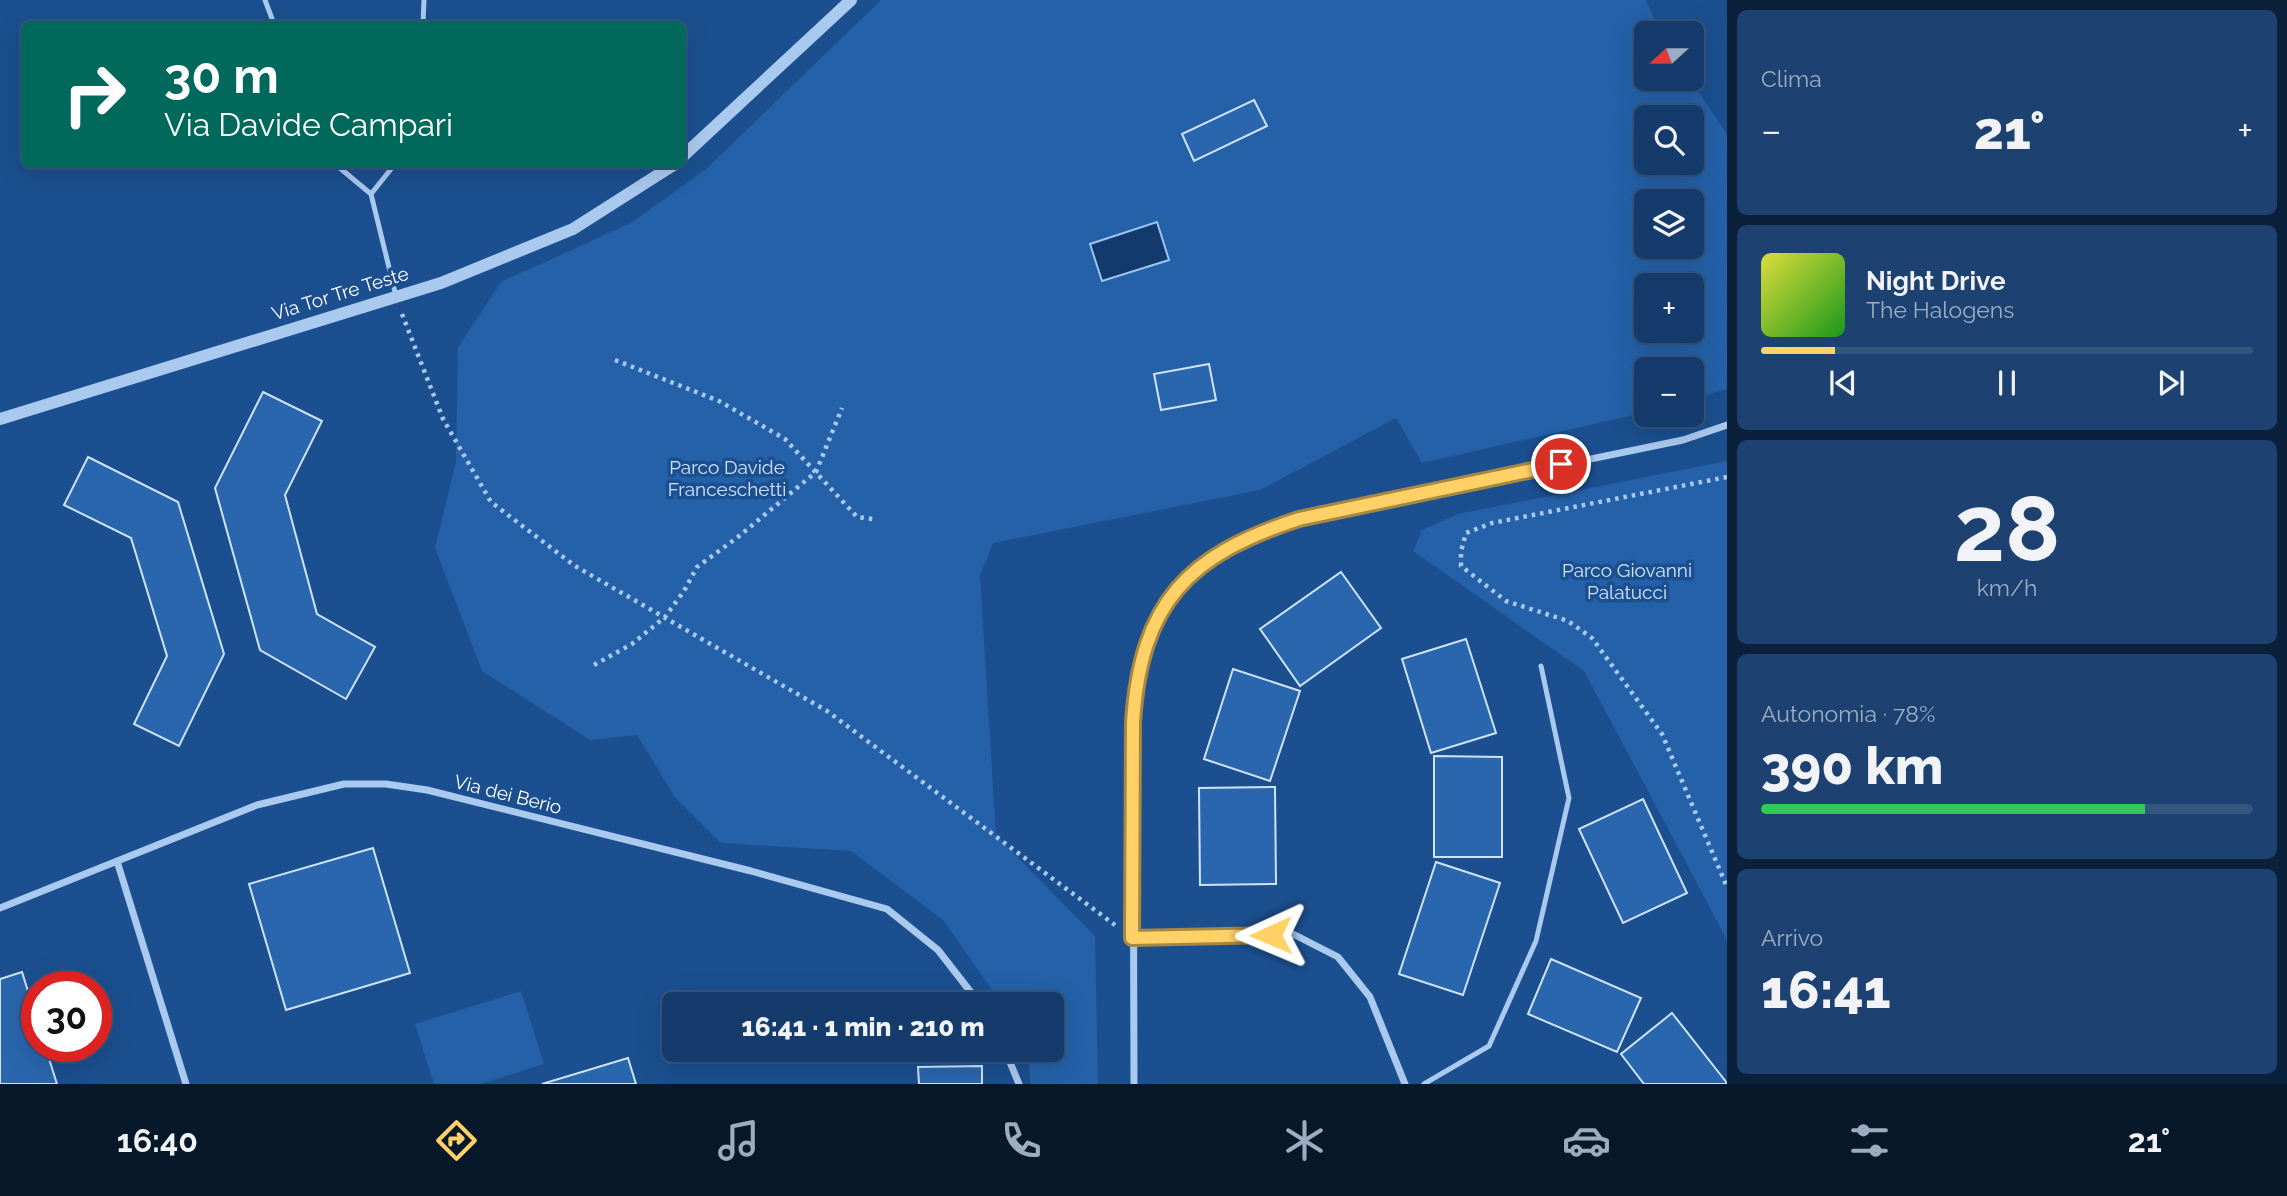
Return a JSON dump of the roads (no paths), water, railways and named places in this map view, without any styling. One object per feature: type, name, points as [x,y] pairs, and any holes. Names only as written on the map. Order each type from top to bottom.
[{"type":"street","points":[[686,153],[851,0]]},
{"type":"street","name":"Via Tor Tre Teste","points":[[0,419],[441,283],[573,229],[669,168]]},
{"type":"street","points":[[1134,1084],[1132,938],[1135,686],[1142,655],[1167,601],[1189,575],[1215,554],[1232,545],[1269,528],[1299,519],[1683,440],[1727,425]]},
{"type":"street","name":"Via dei Berio","points":[[0,908],[257,805],[344,784],[386,784],[427,789],[751,871],[887,909],[938,950],[971,992]]},
{"type":"street","points":[[117,861],[186,1084]]},
{"type":"street","points":[[1132,938],[1293,934],[1338,957],[1370,998],[1405,1084]]},
{"type":"street","points":[[1010,1062],[1019,1084]]},
{"type":"lane","points":[[265,0],[273,21]]},
{"type":"lane","points":[[423,21],[424,0]]},
{"type":"lane","points":[[340,168],[371,194],[396,296]]},
{"type":"lane","points":[[371,194],[392,168]]},
{"type":"lane","points":[[1424,1084],[1489,1046],[1536,941],[1569,798],[1541,666]]},
{"type":"park label","name":"Parco Davide Franceschetti","points":[[727,478]]},
{"type":"park label","name":"Parco Giovanni Palatucci","points":[[1627,581]]}]
